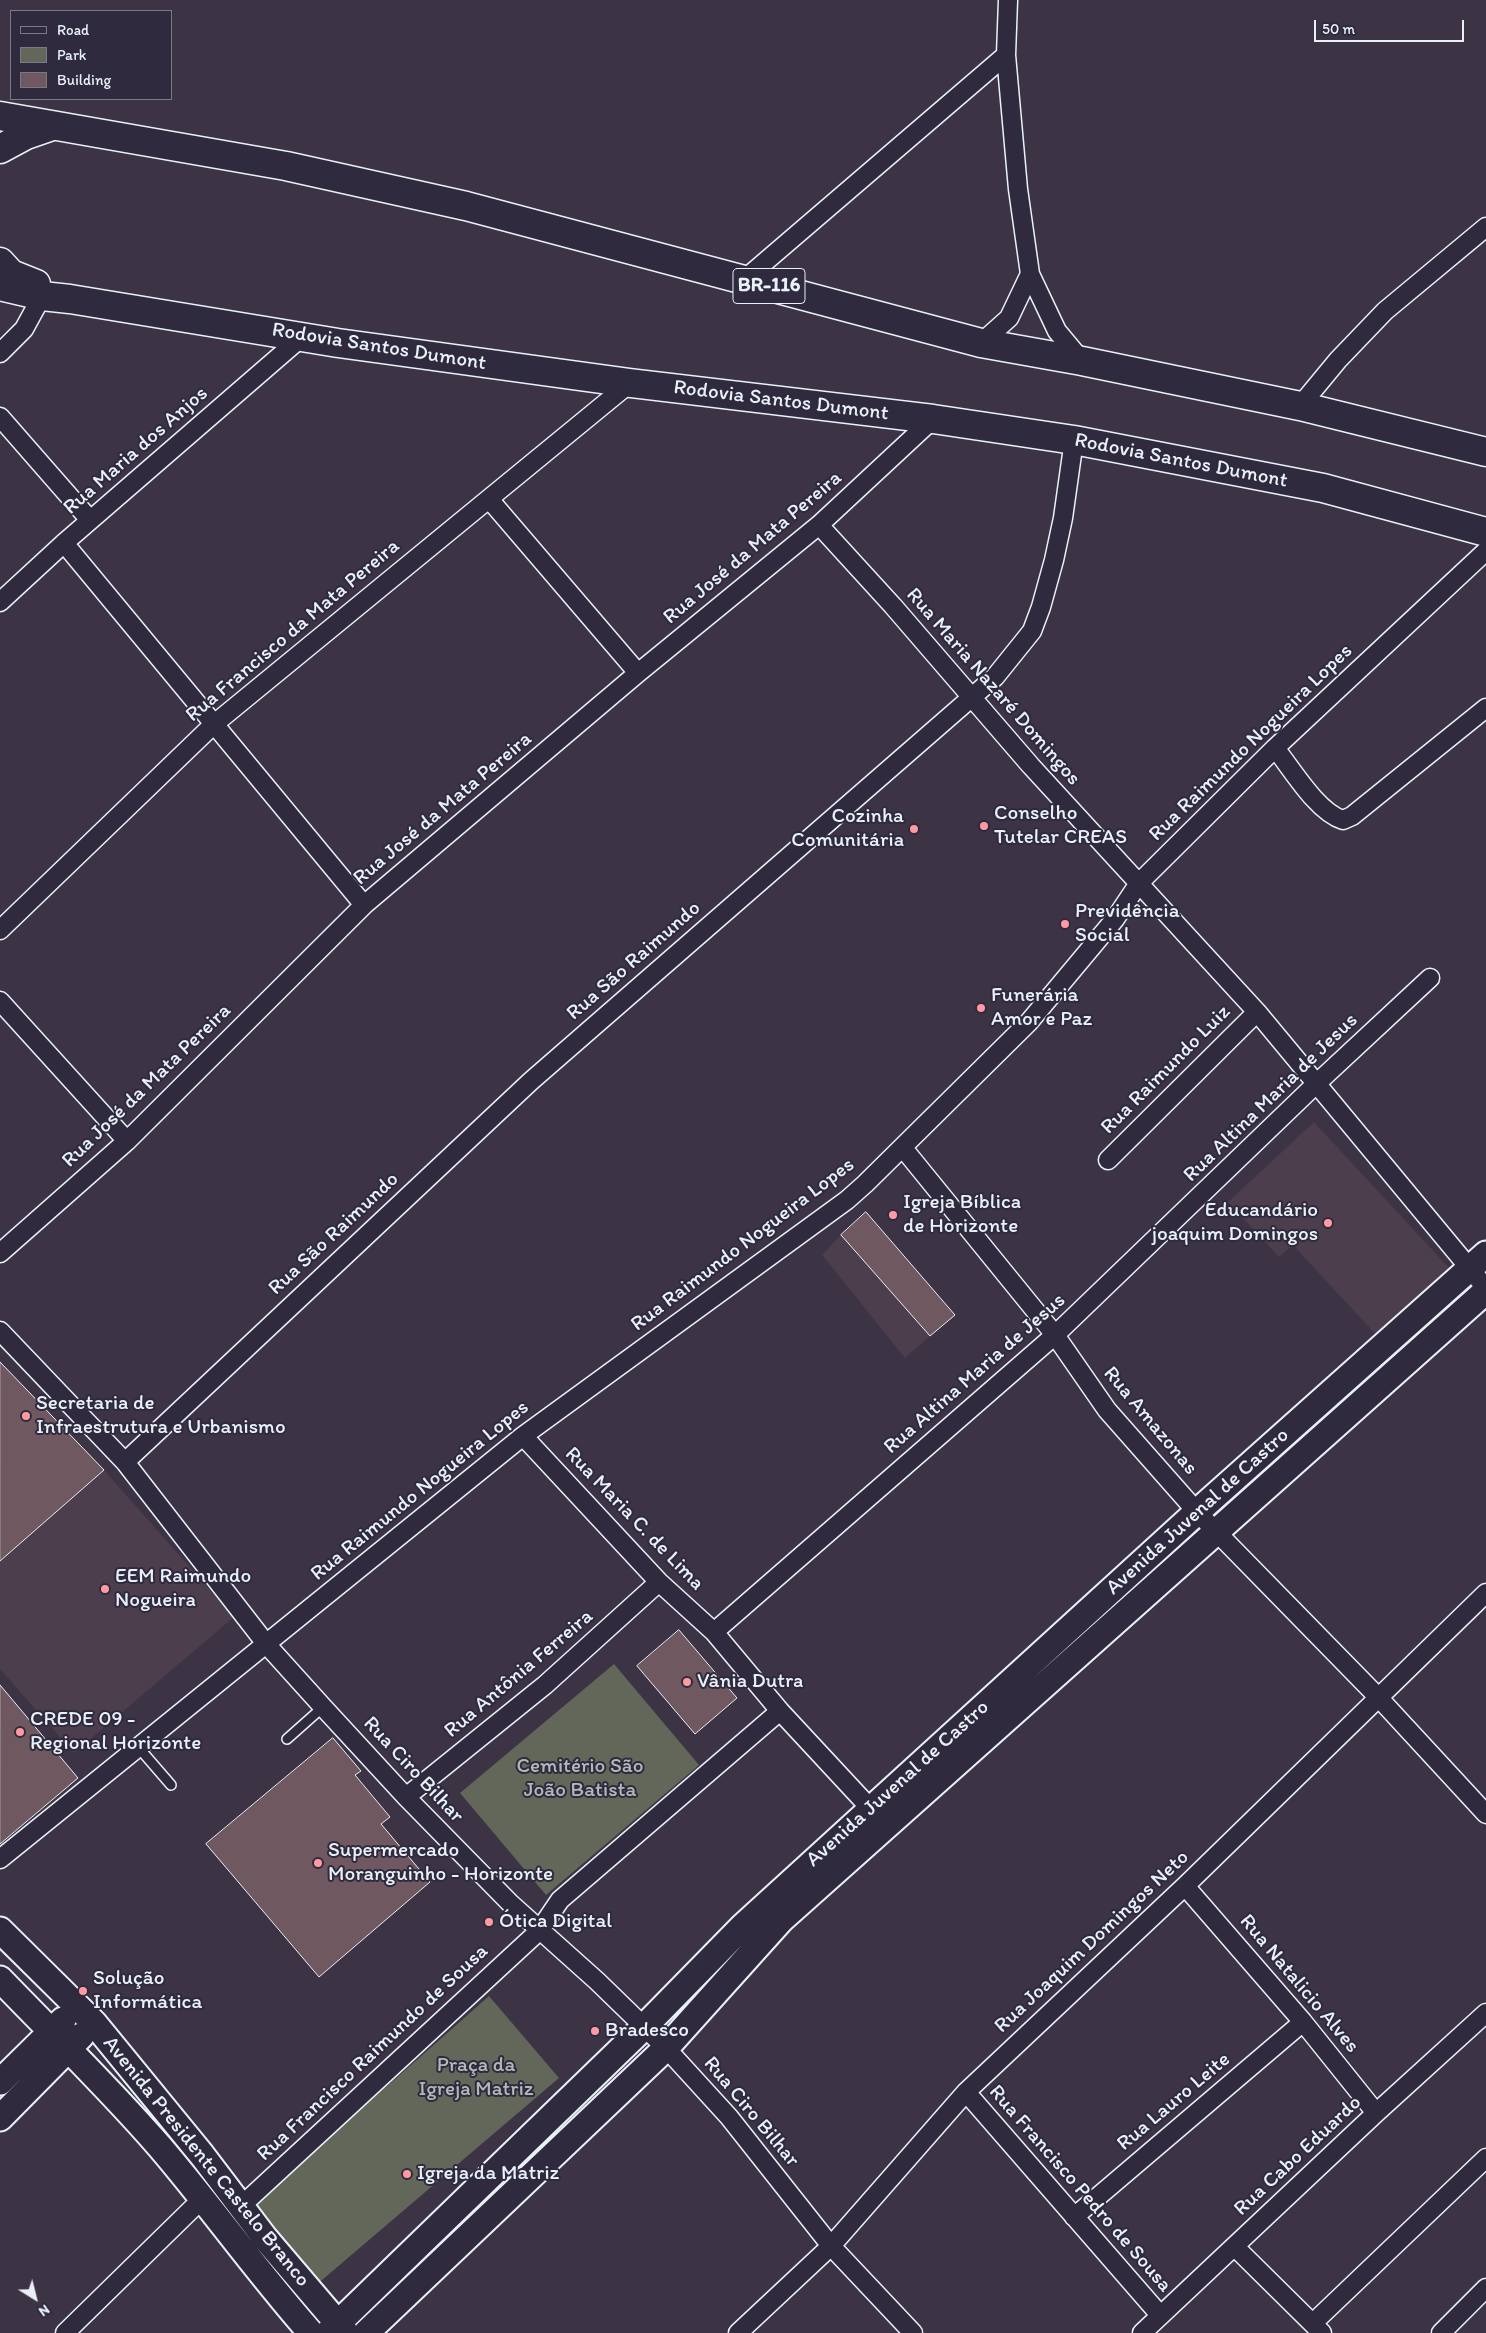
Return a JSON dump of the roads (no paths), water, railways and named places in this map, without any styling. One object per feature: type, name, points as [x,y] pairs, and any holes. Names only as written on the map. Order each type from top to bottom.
[{"type":"highway","name":"BR-116","points":[[0,116],[286,166],[457,204],[981,343],[1082,361],[1300,406],[1486,452]]},
{"type":"highway","points":[[0,148],[26,135],[52,126]]},
{"type":"highway","points":[[0,262],[11,274],[70,298]]},
{"type":"highway","points":[[0,286],[42,296],[70,298]]},
{"type":"highway","name":"Rodovia Santos Dumont","points":[[70,298],[303,336],[630,383],[933,419],[1074,440],[1323,488],[1486,532]]},
{"type":"street","points":[[1008,0],[1006,55],[1018,189],[1030,274],[1057,331],[1082,361]]},
{"type":"street","points":[[745,279],[1006,55]]},
{"type":"street","points":[[1300,406],[1338,360],[1385,311],[1486,227]]},
{"type":"street","points":[[981,343],[1010,318],[1030,274]]},
{"type":"street","points":[[0,353],[24,330],[42,296]]},
{"type":"street","name":"Rua Maria dos Anjos","points":[[0,602],[90,520],[303,336]]},
{"type":"street","name":"Rua Francisco da Mata Pereira","points":[[0,930],[213,725],[630,383]]},
{"type":"street","points":[[0,417],[90,520]]},
{"type":"street","name":"Rua José da Mata Pereira","points":[[0,1253],[127,1141],[364,905],[638,673],[819,525],[933,419]]},
{"type":"street","name":"Rua São Raimundo","points":[[125,1462],[531,1080],[995,677],[1032,631],[1054,560],[1063,518],[1074,440]]},
{"type":"street","points":[[489,499],[638,673]]},
{"type":"street","name":"Rua Maria Nazaré Domingos","points":[[819,525],[972,696],[1031,766],[1257,1012],[1316,1084],[1478,1261],[1486,1290]]},
{"type":"street","points":[[64,543],[364,905]]},
{"type":"street","name":"Rua Raimundo Nogueira Lopes","points":[[0,1859],[267,1645],[523,1436],[847,1200],[903,1148],[1029,1022],[1115,919],[1139,883],[1275,748],[1486,551]]},
{"type":"street","points":[[1275,748],[1320,806],[1335,818],[1343,820],[1352,816],[1486,708]]},
{"type":"street","name":"Rua Altina Maria de Jesus","points":[[714,1632],[1055,1335],[1316,1084],[1430,978]]},
{"type":"street","points":[[0,1001],[127,1141]]},
{"type":"street","name":"Rua Raimundo Luiz","points":[[1108,1160],[1257,1012]]},
{"type":"street","name":"Rua Amazonas","points":[[903,1148],[1055,1335],[1107,1410],[1197,1512],[1378,1697],[1486,1814]]},
{"type":"street","name":"Avenida Juvenal de Castro","points":[[337,2330],[744,1926],[1197,1512],[1478,1261]]},
{"type":"street","name":"Avenida Juvenal de Castro","points":[[366,2333],[666,2048],[781,1920],[1486,1290]]},
{"type":"street","name":"Rua Ciro Bilhar","points":[[0,1331],[125,1462],[267,1645],[406,1797],[539,1931],[597,1981],[666,2048],[729,2117],[831,2246],[913,2333]]},
{"type":"street","name":"Rua Maria C. de Lima","points":[[523,1436],[659,1582],[714,1632]]},
{"type":"street","name":"Rua Antônia Ferreira","points":[[406,1797],[545,1685],[659,1582]]},
{"type":"street","name":"Rua Joaquim Domingos Neto","points":[[738,2333],[831,2246],[966,2092],[1185,1886],[1486,1592]]},
{"type":"street","points":[[714,1632],[780,1711],[871,1809]]},
{"type":"street","name":"Rua Francisco Raimundo de Sousa","points":[[240,2207],[539,1931],[560,1900],[780,1711]]},
{"type":"street","name":"Rua Natalicio Alves","points":[[1185,1886],[1303,2022],[1376,2112]]},
{"type":"street","name":"Avenida Presidente Castelo Branco","points":[[0,1930],[86,2015],[202,2155],[240,2207],[337,2330]]},
{"type":"street","name":"Avenida Presidente Castelo Branco","points":[[0,1979],[60,2040],[159,2147],[266,2281],[311,2333]]},
{"type":"street","name":"Rua Cabo Eduardo","points":[[1142,2333],[1376,2112],[1486,2013]]},
{"type":"street","points":[[0,2118],[60,2040],[86,2015]]},
{"type":"street","name":"Rua Lauro Leite","points":[[1074,2217],[1303,2022]]},
{"type":"street","points":[[0,2082],[60,2040]]},
{"type":"street","name":"Rua Francisco Pedro de Sousa","points":[[966,2092],[1160,2315]]},
{"type":"street","points":[[1234,2247],[1318,2328],[1486,2158]]},
{"type":"street","points":[[65,2333],[202,2199]]},
{"type":"street","points":[[1441,2333],[1486,2288]]},
{"type":"lane","points":[[287,1739],[323,1706]]},
{"type":"lane","points":[[139,1748],[171,1785]]},
{"type":"place","name":"Conselho Tutelar CREAS","points":[[984,826]]},
{"type":"place","name":"Cozinha Comunitária","points":[[914,829]]},
{"type":"place","name":"Previdência Social","points":[[1065,924]]},
{"type":"place","name":"Funerária Amor e Paz","points":[[981,1008]]},
{"type":"place","name":"Igreja Bíblica de Horizonte","points":[[893,1215]]},
{"type":"place","name":"Educandário joaquim Domingos","points":[[1328,1223]]},
{"type":"place","name":"Secretaria de Infraestrutura e Urbanismo","points":[[26,1416]]},
{"type":"place","name":"EEM Raimundo Nogueira","points":[[105,1589]]},
{"type":"place","name":"Vânia Dutra","points":[[687,1682]]},
{"type":"place","name":"CREDE 09 - Regional Horizonte","points":[[20,1732]]},
{"type":"place","name":"Supermercado Moranguinho - Horizonte","points":[[318,1863]]},
{"type":"place","name":"Ótica Digital","points":[[489,1922]]},
{"type":"place","name":"Solução Informática","points":[[83,1991]]},
{"type":"place","name":"Bradesco","points":[[595,2031]]},
{"type":"place","name":"Igreja da Matriz","points":[[407,2174]]},
{"type":"park label","name":"Cemitério São João Batista","points":[[580,1779]]},
{"type":"park label","name":"Praça da Igreja Matriz","points":[[476,2078]]}]
